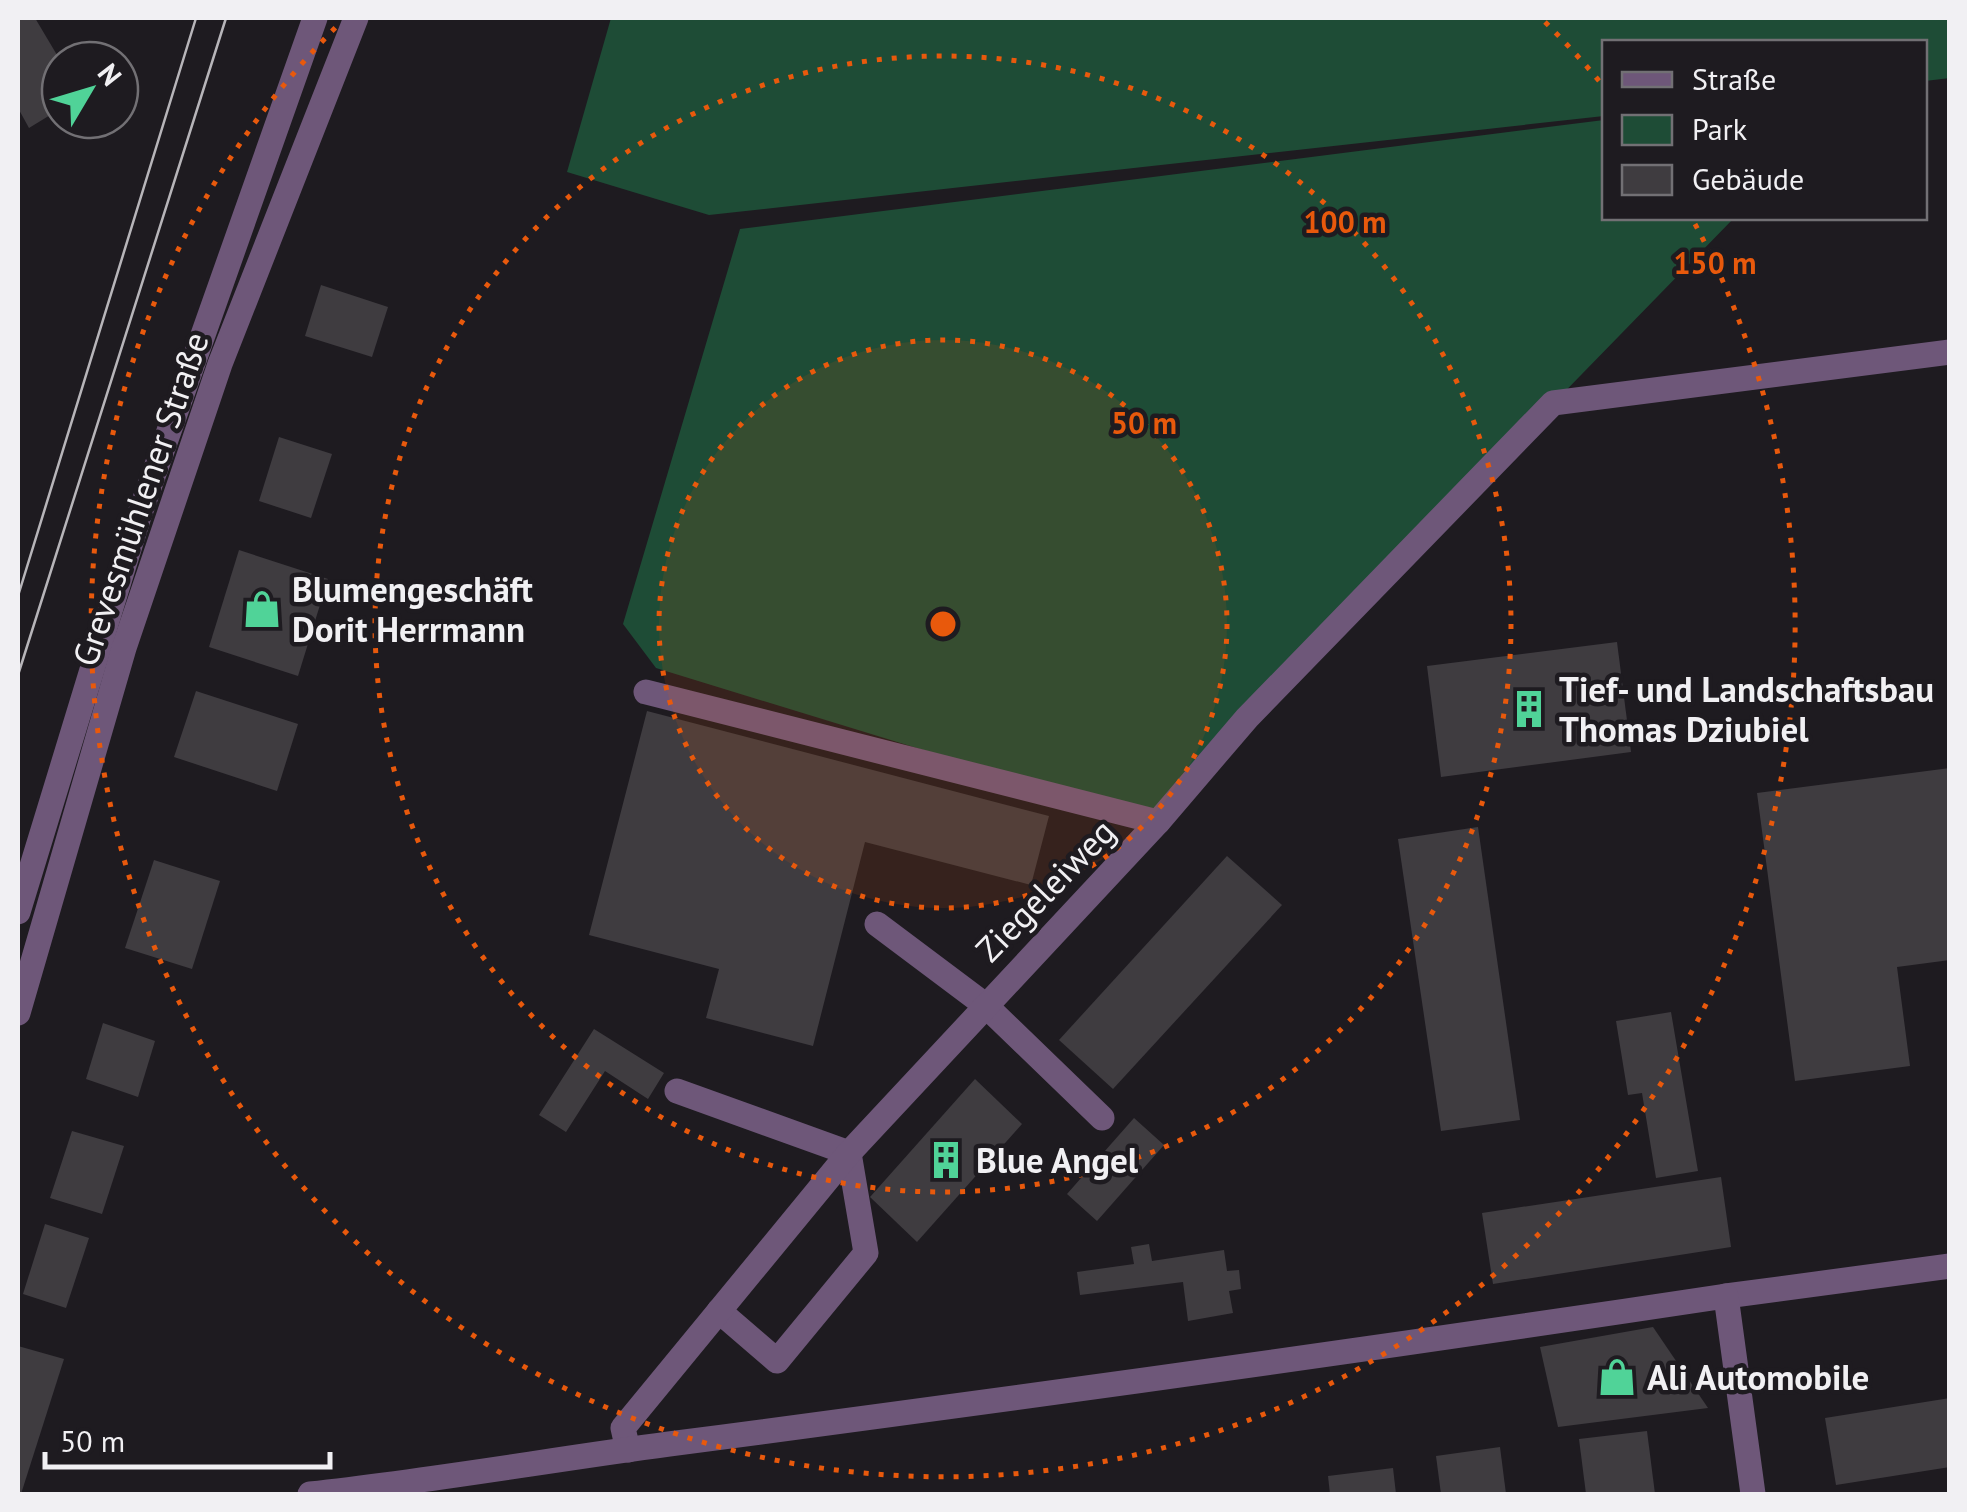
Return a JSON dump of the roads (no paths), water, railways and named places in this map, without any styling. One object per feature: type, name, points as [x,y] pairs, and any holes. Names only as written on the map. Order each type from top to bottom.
[{"type":"street","name":"Grevesmühlener Straße","points":[[18,912],[138,516],[315,18]]},
{"type":"street","name":"Grevesmühlener Straße","points":[[18,1013],[124,648],[220,364],[356,18]]},
{"type":"street","name":"Ziegeleiweg","points":[[628,1450],[623,1428],[849,1152],[1158,822],[1247,718],[1553,403],[1950,352]]},
{"type":"street","points":[[646,692],[1158,822]]},
{"type":"street","points":[[877,924],[985,1005],[1102,1118]]},
{"type":"street","points":[[678,1091],[849,1152],[866,1253],[777,1361],[719,1310]]},
{"type":"street","points":[[310,1494],[457,1486],[628,1450],[1230,1370],[1950,1266]]},
{"type":"street","points":[[1726,1296],[1752,1494]]},
{"type":"tram line","points":[[18,596],[196,18]]},
{"type":"tram line","points":[[18,675],[226,18]]},
{"type":"place","name":"Blumengeschäft Dorit Herrmann","points":[[262,609]]},
{"type":"place","name":"Tief- und Landschaftsbau Thomas Dziubiel","points":[[1529,709]]},
{"type":"place","name":"Blue Angel","points":[[946,1160]]},
{"type":"place","name":"Ali Automobile","points":[[1617,1377]]}]
